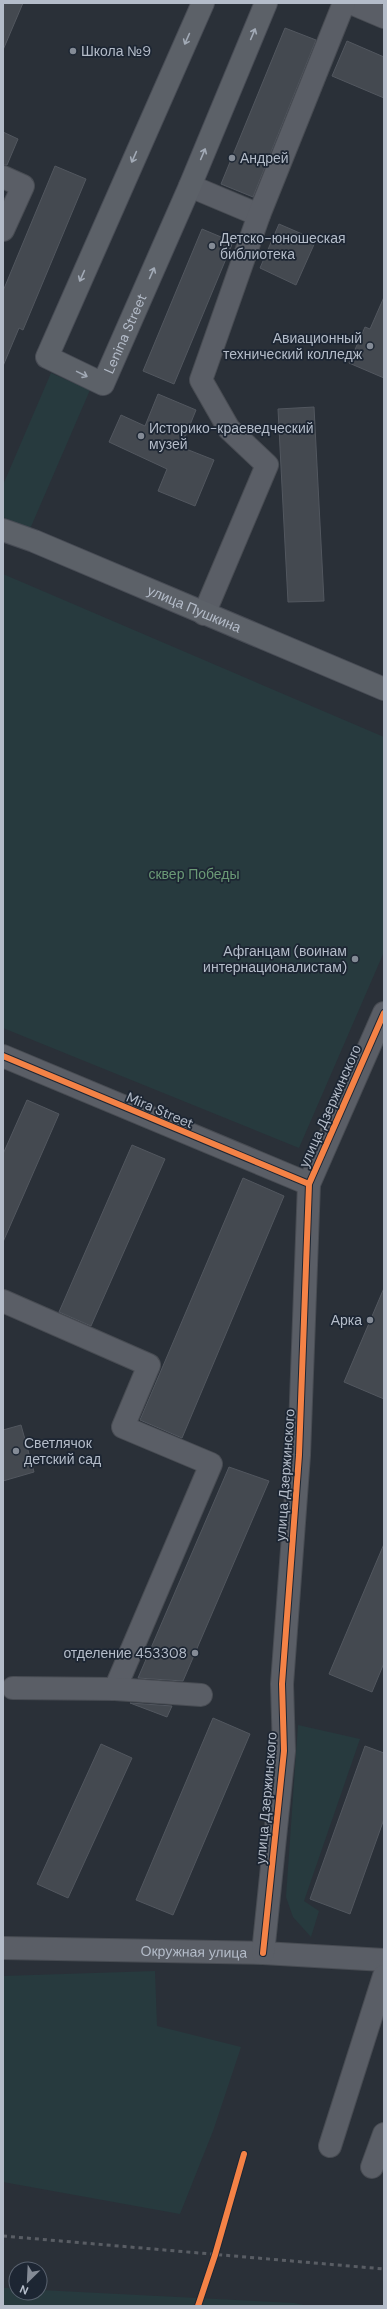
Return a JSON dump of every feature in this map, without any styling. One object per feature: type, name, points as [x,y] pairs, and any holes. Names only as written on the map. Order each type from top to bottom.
[{"type":"main road","name":"Lenina Street","points":[[203,3],[47,357],[103,384],[190,186],[266,3]]},
{"type":"main road","name":"улица Пушкина","points":[[3,530],[34,541],[384,689]]},
{"type":"street","points":[[204,614],[267,465],[229,429],[200,380],[259,215],[344,3]]},
{"type":"street","points":[[351,3],[384,17]]},
{"type":"street","points":[[3,177],[23,186],[3,230]]},
{"type":"street","points":[[190,186],[259,215]]},
{"type":"street","name":"улица Дзержинского","points":[[263,1953],[284,1751],[282,1684],[299,1455],[308,1184],[384,1013]]},
{"type":"street","name":"Mira Street","points":[[3,1056],[308,1184]]},
{"type":"street","points":[[3,1301],[149,1365],[123,1427],[211,1464],[115,1689]]},
{"type":"street","points":[[13,1688],[115,1689],[201,1695]]},
{"type":"street","name":"Окружная улица","points":[[3,1948],[263,1953],[384,1960]]},
{"type":"street","points":[[330,2146],[384,1976]]},
{"type":"street","points":[[372,2167],[384,2134]]},
{"type":"green space","points":[[51,373],[90,390],[30,529],[3,517],[3,485]]},
{"type":"green space","name":"сквер Победы","points":[[3,574],[384,737],[384,952],[299,1148],[3,1028]]},
{"type":"green space","points":[[298,1725],[360,1739],[304,1901],[319,1911],[311,1937],[293,1917],[286,1897]]},
{"type":"green space","points":[[155,1971],[157,2026],[241,2047],[213,2131],[180,2214],[3,2182],[3,1976]]},
{"type":"green space","points":[[3,2288],[8,2288],[8,2301],[48,2301],[48,2290],[294,2303],[309,2306],[3,2306]]},
{"type":"building","points":[[3,3],[23,3],[3,50]]},
{"type":"building","points":[[285,28],[316,40],[253,197],[221,184]]},
{"type":"building","points":[[347,41],[384,57],[384,98],[332,76]]},
{"type":"building","points":[[3,132],[18,139],[7,165],[3,165]]},
{"type":"building","points":[[55,166],[86,179],[23,330],[19,328],[3,366],[3,291]]},
{"type":"building","points":[[279,224],[316,240],[296,285],[260,268]]},
{"type":"building","points":[[202,229],[233,242],[174,384],[143,371]]},
{"type":"building","name":"Авиационный технический колледж","points":[[384,297],[384,378],[349,363],[365,327],[370,329]]},
{"type":"building","points":[[158,394],[196,410],[181,447],[214,460],[195,506],[158,491],[167,469],[109,442],[121,415],[145,426]]},
{"type":"building","points":[[314,407],[324,601],[288,602],[278,409]]},
{"type":"building","points":[[27,1100],[59,1114],[3,1242],[3,1154]]},
{"type":"building","points":[[132,1145],[165,1159],[91,1326],[59,1312]]},
{"type":"building","points":[[243,1178],[284,1196],[182,1438],[140,1420]]},
{"type":"building","points":[[384,1288],[384,1399],[344,1382]]},
{"type":"building","name":"Светлячок детский сад","points":[[21,1425],[34,1472],[3,1481],[3,1430]]},
{"type":"building","points":[[229,1467],[269,1481],[183,1681],[138,1678]]},
{"type":"building","points":[[384,1544],[384,1663],[372,1692],[329,1674]]},
{"type":"building","points":[[130,1703],[172,1706],[167,1717]]},
{"type":"building","points":[[213,1718],[250,1734],[173,1915],[136,1900]]},
{"type":"building","points":[[101,1744],[132,1758],[68,1898],[37,1884]]},
{"type":"building","points":[[365,1746],[384,1753],[384,1819],[350,1914],[310,1899]]},
{"type":"railway","points":[[3,2236],[384,2269]]},
{"type":"cycle path","points":[[263,1953],[284,1751],[282,1684],[299,1455],[309,1184],[384,1013]]},
{"type":"cycle path","points":[[3,1056],[309,1184]]},
{"type":"cycle path","points":[[198,2306],[215,2255],[244,2154]]},
{"type":"place","name":"Школа №9","points":[[73,51]]},
{"type":"place","name":"Андрей","points":[[232,158]]},
{"type":"place","name":"Детско-юношеская библиотека","points":[[212,246]]},
{"type":"place","name":"Авиационный технический колледж","points":[[370,346]]},
{"type":"place","name":"Историко-краеведческий музей","points":[[141,436]]},
{"type":"place","name":"Афганцам (воинам интернационалистам)","points":[[355,959]]},
{"type":"place","name":"Арка","points":[[370,1320]]},
{"type":"place","name":"Светлячок детский сад","points":[[16,1451]]},
{"type":"place","name":"отделение 453308","points":[[195,1653]]}]
